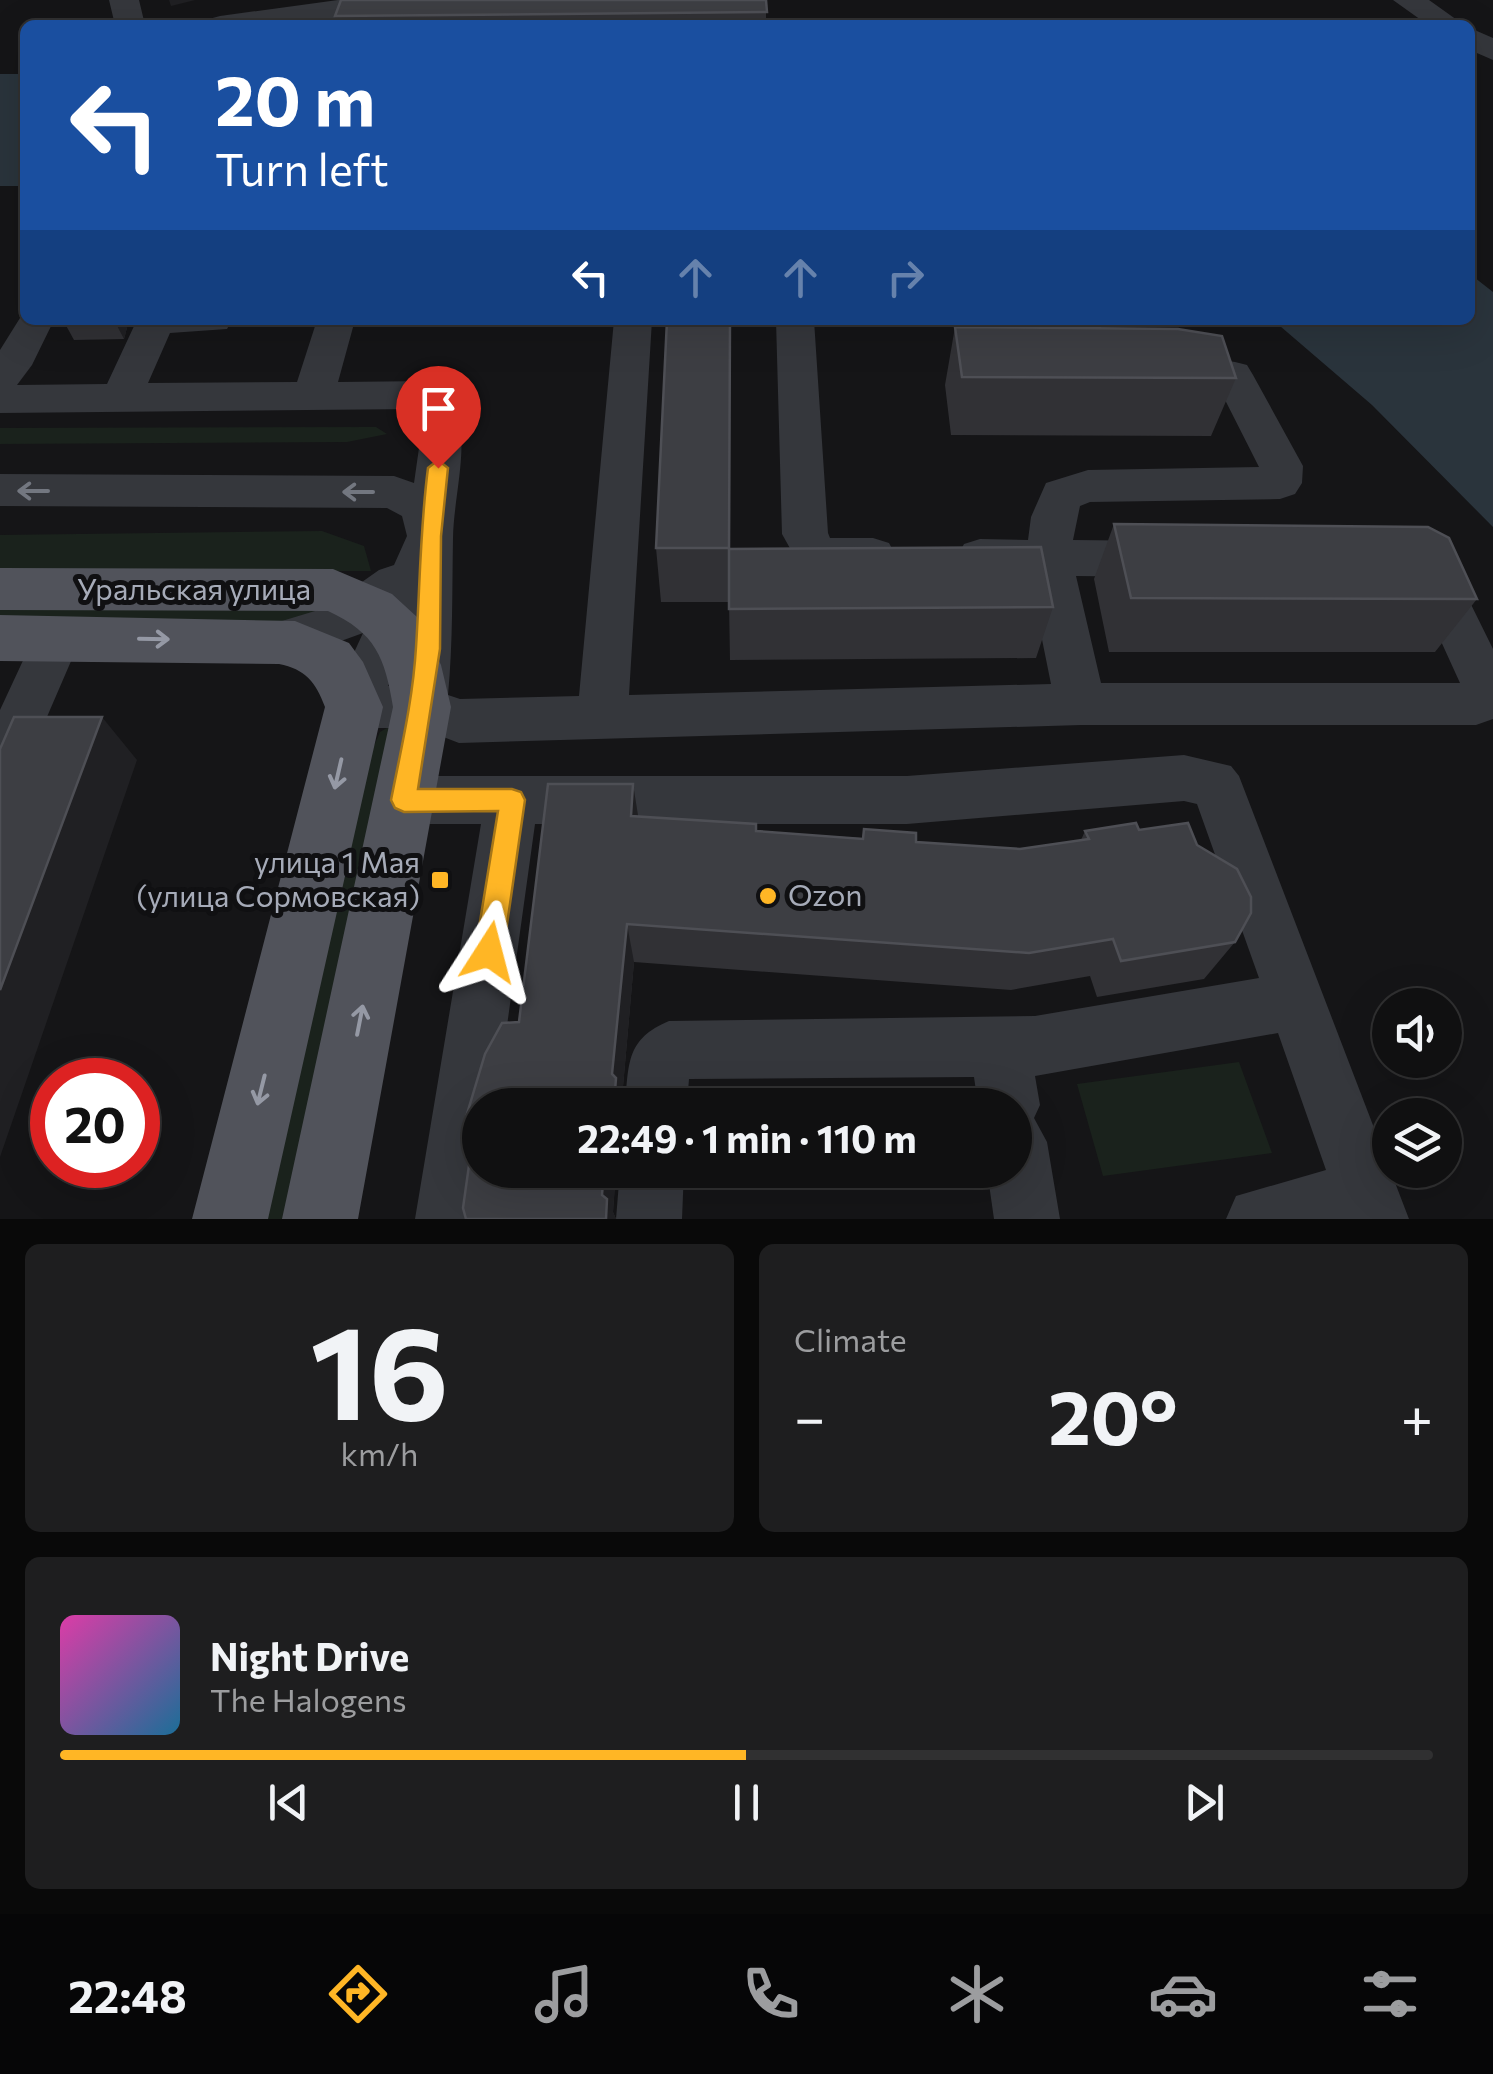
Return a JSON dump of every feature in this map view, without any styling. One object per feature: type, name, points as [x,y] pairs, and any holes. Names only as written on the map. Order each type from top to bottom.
[{"type":"main road","name":"Уральская улица","points":[[0,589],[386,638]]},
{"type":"main road","name":"Уральская улица","points":[[0,638],[279,641],[309,646],[329,657],[349,693]]},
{"type":"main road","points":[[320,1219],[404,800],[386,638]]},
{"type":"main road","points":[[230,1219],[349,693]]},
{"type":"street","points":[[257,20],[403,0]]},
{"type":"street","points":[[1408,0],[1442,20]]},
{"type":"street","points":[[0,378],[12,365],[32,325]]},
{"type":"street","points":[[121,398],[151,325]]},
{"type":"street","points":[[313,398],[335,325]]},
{"type":"street","points":[[602,717],[633,325]]},
{"type":"street","points":[[795,325],[805,534],[817,555],[1205,559]]},
{"type":"street","points":[[1046,325],[1066,353],[1196,376],[1234,375],[1281,466],[1280,483],[1088,486],[1062,495],[1051,514],[1050,558],[1081,704]]},
{"type":"street","points":[[0,399],[432,396],[442,434],[430,536],[431,620],[386,638],[323,632],[279,641]]},
{"type":"street","points":[[0,490],[394,492],[420,506],[430,536],[386,638],[349,693]]},
{"type":"street","points":[[430,536],[394,573],[360,587],[386,638],[458,721],[1081,704],[1476,704],[1486,686],[1438,581],[1398,560],[1379,560]]},
{"type":"street","points":[[0,768],[57,638]]},
{"type":"street","points":[[349,693],[386,638]]},
{"type":"street","points":[[404,800],[907,800],[1200,778],[1212,782],[1220,792],[1371,1205],[1260,1219]]},
{"type":"street","points":[[448,1219],[512,800]]},
{"type":"street","points":[[658,1088],[660,1060],[680,1048],[1035,1046],[1296,1001]]},
{"type":"street","points":[[1000,1046],[1007,1088]]},
{"type":"street","points":[[649,1219],[651,1188]]},
{"type":"street","points":[[1022,1188],[1027,1219]]},
{"type":"shaded area","points":[[0,74],[20,74],[20,186],[0,186]]},
{"type":"shaded area","points":[[1475,278],[1493,292],[1493,527],[1372,405],[1279,325],[1475,325]]},
{"type":"shaded area","points":[[376,427],[387,434],[347,442],[0,444],[0,428]]},
{"type":"shaded area","points":[[322,531],[364,546],[371,571],[0,571],[0,535]]},
{"type":"shaded area","points":[[0,607],[319,611],[318,621],[0,624]]},
{"type":"shaded area","points":[[394,729],[295,1219],[266,1219],[373,748],[380,732]]},
{"type":"shaded area","points":[[1239,1062],[1272,1153],[1103,1176],[1077,1084]]},
{"type":"building","points":[[341,0],[766,0],[767,12],[335,16]]},
{"type":"building","points":[[667,325],[730,325],[729,548],[656,548]]},
{"type":"building","points":[[955,327],[1178,329],[1222,336],[1236,378],[962,377]]},
{"type":"building","points":[[1114,524],[1428,527],[1449,538],[1477,599],[1131,598]]},
{"type":"building","points":[[1041,547],[1053,607],[729,609],[729,549]]},
{"type":"building","points":[[14,717],[102,717],[0,990],[0,749]]},
{"type":"building","points":[[548,784],[633,784],[631,816],[756,824],[756,831],[863,839],[864,829],[916,833],[916,842],[1020,849],[1089,839],[1085,831],[1136,823],[1139,830],[1188,823],[1197,845],[1237,869],[1251,897],[1251,913],[1235,942],[1121,961],[1113,939],[1029,953],[627,924],[612,1074],[615,1088],[475,1088],[485,1054],[502,1023],[519,1022]]},
{"type":"building","points":[[466,1188],[603,1188],[602,1195],[607,1199],[606,1219],[466,1219]]},
{"type":"place","name":"улица 1 Мая (улица Сормовская)","points":[[440,880]]},
{"type":"place","name":"Ozon","points":[[768,896]]},
{"type":"route","points":[[438,468],[430,536],[431,620],[422,707],[404,800],[512,800],[489,952]]}]
